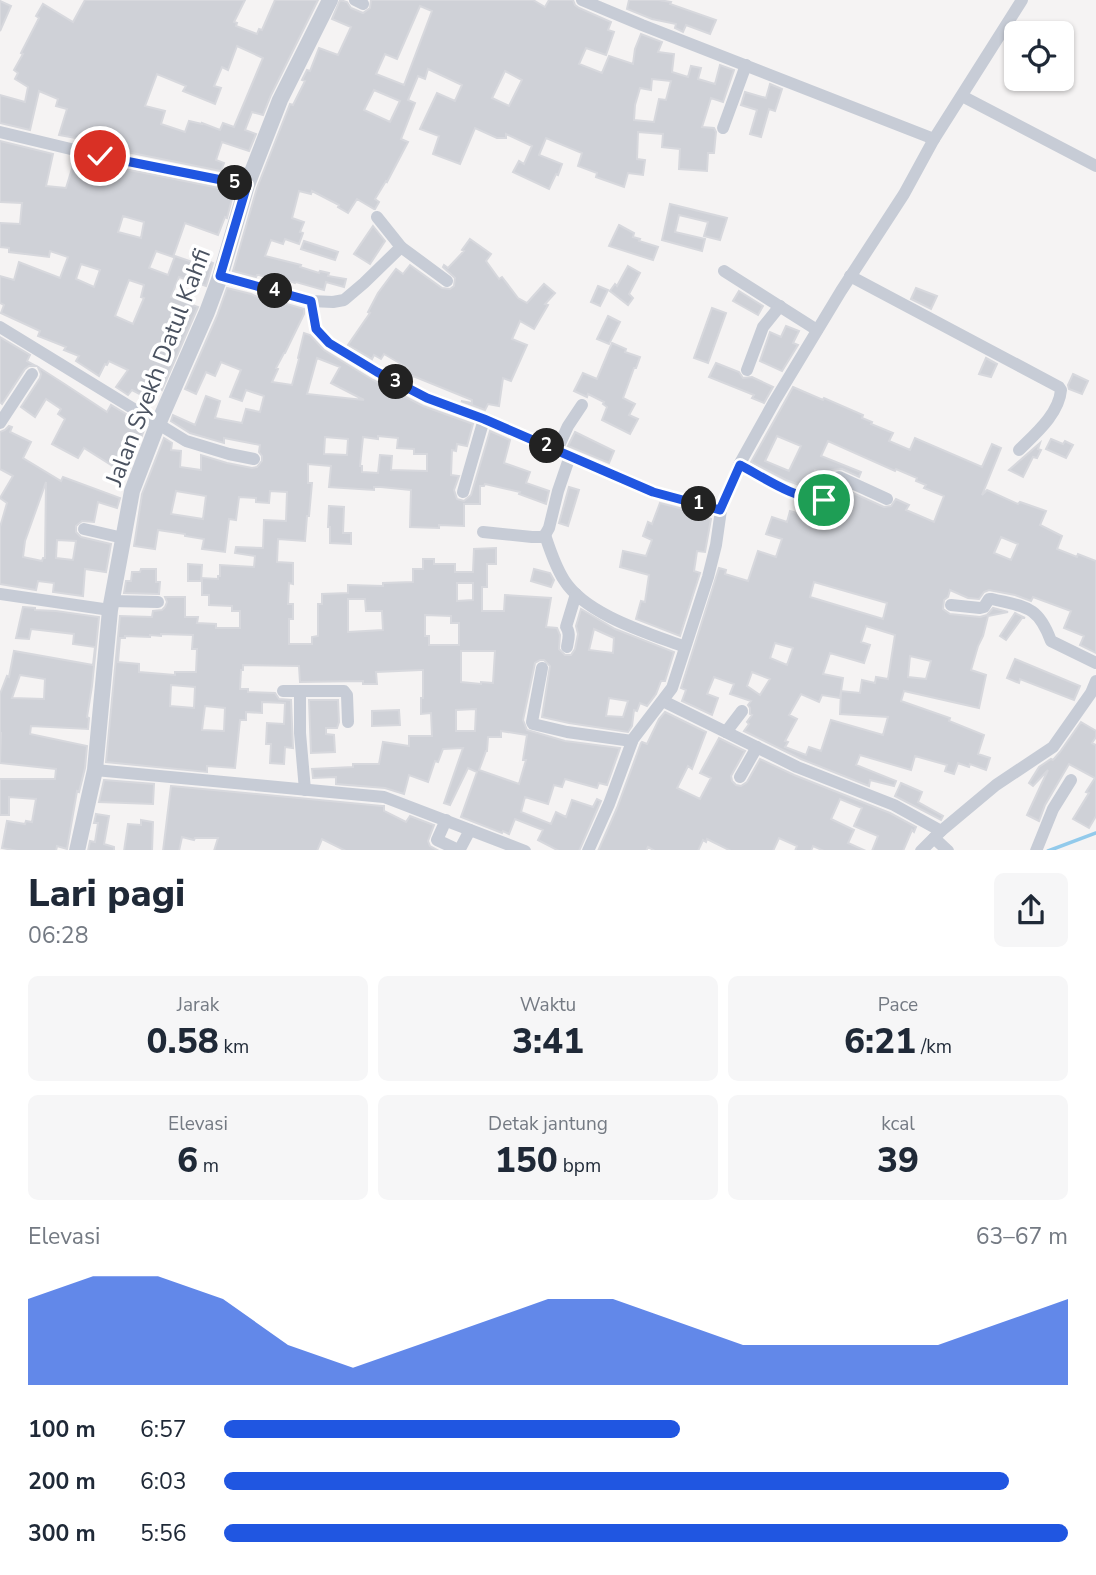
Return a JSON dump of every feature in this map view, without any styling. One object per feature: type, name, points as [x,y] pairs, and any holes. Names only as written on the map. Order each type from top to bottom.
[{"type":"street","name":"Jalan Syekh Datul Kahfi","points":[[76,850],[95,770],[111,605],[132,491],[158,423],[207,312],[247,185],[280,100],[330,0]]},
{"type":"street","points":[[582,0],[934,139]]},
{"type":"street","points":[[588,850],[609,804],[632,741],[672,688],[708,578],[716,545],[720,510],[740,465],[817,330],[904,194],[934,139],[1022,0]]},
{"type":"street","points":[[723,128],[746,65]]},
{"type":"street","points":[[962,96],[1096,166]]},
{"type":"street","points":[[0,132],[100,156],[247,185]]},
{"type":"street","points":[[377,217],[401,247],[447,281]]},
{"type":"street","points":[[220,276],[311,301],[333,302],[344,300],[364,284],[401,247]]},
{"type":"street","points":[[724,271],[817,330]]},
{"type":"street","points":[[850,276],[1062,390],[1045,424],[1019,450]]},
{"type":"street","points":[[311,301],[316,329],[329,343],[427,398],[484,419],[653,492],[720,510]]},
{"type":"street","points":[[747,370],[763,327],[780,306]]},
{"type":"street","points":[[0,327],[186,441],[254,459]]},
{"type":"street","points":[[0,423],[32,374]]},
{"type":"street","points":[[557,450],[582,405]]},
{"type":"street","points":[[463,492],[484,419]]},
{"type":"street","points":[[483,532],[533,537],[545,535],[570,456]]},
{"type":"street","points":[[740,465],[782,488],[810,498],[826,498],[835,478],[839,477],[887,499]]},
{"type":"street","points":[[84,529],[123,538]]},
{"type":"street","points":[[545,535],[564,580],[576,594],[626,626],[685,646]]},
{"type":"street","points":[[0,594],[111,605],[158,602]]},
{"type":"street","points":[[567,647],[569,635],[566,627],[576,594]]},
{"type":"street","points":[[951,605],[980,608],[992,599],[1030,609],[1045,624],[1051,640],[1096,663]]},
{"type":"street","points":[[542,668],[533,724],[567,732],[632,741]]},
{"type":"street","points":[[920,850],[996,785],[1053,747],[1094,690]]},
{"type":"street","points":[[283,691],[346,692],[348,722]]},
{"type":"street","points":[[300,691],[300,733],[305,790]]},
{"type":"street","points":[[663,701],[797,767],[894,805],[937,834],[947,850]]},
{"type":"street","points":[[726,732],[742,710]]},
{"type":"street","points":[[740,777],[757,747]]},
{"type":"street","points":[[95,770],[384,797],[525,850]]},
{"type":"street","points":[[1036,850],[1053,809],[1071,780]]},
{"type":"street","points":[[446,820],[437,840],[456,849],[461,847],[470,830]]},
{"type":"building","points":[[85,0],[245,0],[234,22],[237,23],[236,26],[257,34],[259,29],[262,30],[275,0],[318,0],[263,115],[252,112],[245,130],[256,134],[249,151],[222,142],[216,160],[224,163],[221,171],[102,147],[59,135],[67,109],[56,106],[58,99],[39,91],[30,130],[0,123],[0,95],[25,102],[28,87],[15,79],[18,73],[14,70],[43,4],[73,22]],"holes":[[[237,46],[263,58],[234,127],[223,123],[220,130],[189,121],[185,132],[161,124],[165,111],[145,106],[157,74],[186,86],[183,91],[215,104],[221,88],[214,86],[222,67],[228,70]]]},
{"type":"building","points":[[340,0],[363,13],[370,8],[371,0],[533,0],[545,7],[549,0],[573,0],[579,8],[611,22],[608,30],[614,32],[606,55],[586,48],[579,64],[602,73],[609,56],[633,64],[641,34],[662,42],[658,52],[674,54],[672,72],[688,77],[691,66],[701,68],[698,79],[715,84],[720,65],[734,70],[723,102],[711,98],[702,127],[714,128],[716,132],[714,153],[708,153],[707,171],[679,169],[680,149],[662,147],[663,134],[638,132],[637,159],[645,160],[643,175],[628,173],[624,187],[596,177],[597,173],[578,166],[582,153],[546,138],[539,155],[562,164],[549,189],[513,172],[519,161],[524,164],[532,146],[506,134],[506,138],[497,138],[475,128],[460,164],[433,154],[439,136],[420,129],[437,93],[455,101],[462,85],[428,69],[425,79],[418,76],[408,100],[415,103],[401,139],[408,142],[375,199],[379,202],[375,209],[357,199],[348,213],[338,207],[339,205],[312,191],[311,194],[299,191],[292,218],[304,222],[299,244],[285,239],[283,244],[271,240],[265,256],[346,279],[344,287],[326,282],[324,290],[287,280],[286,283],[233,271],[257,188],[290,104],[293,105],[305,81],[302,80],[307,70],[310,71],[319,48],[338,55],[351,27],[332,19]],"holes":[[[420,6],[432,11],[404,85],[376,74],[385,54],[397,59]],[[505,71],[522,80],[509,106],[492,98]],[[652,79],[671,81],[666,100],[659,99],[654,122],[634,120],[640,88],[651,90]],[[374,90],[400,101],[390,122],[364,110]]]},
{"type":"building","points":[[629,0],[671,2],[670,4],[716,20],[710,34],[686,25],[683,32],[675,28],[676,24],[652,19],[627,9]]},
{"type":"building","points":[[0,1],[11,6],[0,31]]},
{"type":"building","points":[[770,84],[782,89],[775,111],[769,109],[761,137],[750,134],[757,110],[741,105],[745,92],[766,98]]},
{"type":"building","points":[[0,141],[53,154],[46,186],[66,188],[75,159],[234,191],[227,218],[225,217],[218,235],[185,223],[173,257],[156,251],[149,268],[168,275],[175,256],[204,266],[206,260],[213,263],[206,286],[179,277],[171,297],[198,307],[162,390],[154,385],[147,398],[132,390],[128,395],[116,387],[128,370],[109,361],[99,376],[76,361],[79,356],[64,350],[66,347],[38,336],[40,331],[1,313],[4,305],[0,303],[0,276],[14,280],[19,262],[60,278],[68,257],[50,251],[49,257],[9,252],[9,248],[0,247],[0,223],[20,224],[22,203],[0,202]],"holes":[[[123,216],[144,222],[141,238],[118,232]],[[81,264],[100,270],[94,287],[76,279]],[[129,280],[144,285],[141,297],[144,298],[133,324],[115,316]]]},
{"type":"building","points":[[670,204],[727,218],[720,240],[704,236],[708,222],[679,215],[675,232],[705,239],[702,251],[662,240]]},
{"type":"building","points":[[619,225],[634,233],[633,237],[640,239],[639,241],[658,247],[653,260],[609,246]]},
{"type":"building","points":[[373,226],[385,241],[370,264],[354,254]]},
{"type":"building","points":[[470,239],[491,254],[486,261],[518,298],[527,303],[544,284],[555,293],[545,304],[548,305],[534,329],[520,321],[512,339],[527,345],[511,381],[503,378],[499,406],[488,404],[485,410],[461,401],[472,403],[472,400],[413,376],[411,380],[403,376],[408,368],[384,354],[381,359],[374,355],[372,359],[348,345],[370,313],[368,312],[378,293],[396,269],[403,274],[410,265],[442,288],[450,289],[454,286],[455,278],[443,267],[444,265],[448,268],[464,251],[462,250]]},
{"type":"building","points":[[304,241],[338,252],[335,260],[301,249]]},
{"type":"building","points":[[628,266],[640,273],[629,294],[633,298],[628,305],[610,291],[615,284],[617,286]]},
{"type":"building","points":[[598,286],[608,290],[600,306],[591,302]]},
{"type":"building","points":[[227,288],[251,294],[278,307],[280,302],[304,309],[272,382],[292,385],[304,333],[310,335],[324,350],[373,380],[423,406],[473,424],[467,446],[457,444],[456,451],[452,450],[451,475],[459,476],[454,490],[457,499],[464,501],[471,495],[490,431],[510,440],[504,463],[530,472],[526,483],[549,491],[546,504],[519,494],[520,492],[485,484],[480,486],[480,504],[464,504],[464,526],[410,527],[411,490],[329,487],[331,466],[308,464],[308,483],[312,483],[305,541],[278,539],[277,562],[293,563],[293,584],[289,583],[288,604],[293,604],[293,619],[289,619],[289,644],[312,644],[312,637],[318,636],[318,604],[322,604],[322,594],[348,593],[348,585],[383,586],[383,583],[413,582],[413,569],[423,569],[423,559],[434,559],[434,564],[455,564],[455,572],[473,572],[474,549],[496,548],[496,564],[487,564],[487,587],[482,587],[482,611],[504,611],[505,595],[551,598],[546,627],[557,628],[560,635],[559,649],[565,655],[571,655],[575,649],[578,634],[576,626],[581,609],[615,629],[674,652],[665,681],[661,681],[647,706],[640,703],[637,711],[634,710],[632,726],[628,732],[542,717],[550,666],[544,660],[535,663],[523,720],[527,730],[565,741],[620,748],[607,785],[599,783],[597,788],[565,779],[562,787],[554,785],[548,804],[525,797],[521,812],[551,824],[556,812],[566,817],[572,800],[593,807],[597,799],[601,801],[579,850],[557,850],[538,840],[543,830],[515,819],[509,834],[461,817],[477,772],[468,768],[450,805],[444,803],[463,748],[443,749],[438,762],[435,761],[428,782],[409,775],[404,794],[385,788],[336,784],[336,777],[313,778],[312,769],[379,764],[383,742],[409,746],[409,736],[432,736],[431,713],[421,714],[423,670],[376,672],[377,684],[363,684],[363,681],[300,682],[299,666],[243,665],[240,689],[275,693],[279,699],[291,700],[293,748],[285,747],[284,764],[270,763],[271,744],[266,744],[267,723],[284,724],[285,703],[262,702],[262,713],[246,712],[246,720],[240,720],[235,768],[207,766],[207,772],[106,762],[120,616],[152,617],[153,611],[165,607],[165,597],[185,597],[185,617],[198,617],[197,623],[216,624],[216,628],[240,628],[240,611],[232,611],[232,606],[209,605],[209,595],[202,595],[202,578],[218,579],[220,565],[254,567],[255,556],[235,553],[236,547],[263,548],[264,520],[286,521],[287,492],[270,491],[269,503],[256,502],[256,498],[239,497],[236,520],[229,519],[225,552],[202,549],[204,539],[158,530],[155,549],[134,546],[142,494],[164,438],[172,443],[171,450],[181,451],[180,467],[201,470],[201,455],[252,468],[262,461],[260,445],[224,438],[224,443],[190,433],[171,421],[173,415],[195,425],[206,396],[220,401],[215,418],[242,423],[246,409],[260,412],[264,396],[246,390],[242,401],[230,397],[241,370],[221,362],[215,376],[206,372],[196,394],[185,389]],"holes":[[[317,358],[340,367],[331,383],[364,400],[307,394]],[[325,437],[348,439],[347,455],[324,454]],[[363,437],[398,438],[397,448],[414,449],[414,454],[427,454],[427,471],[391,470],[392,456],[380,455],[378,473],[362,472],[360,466]],[[176,491],[206,496],[203,519],[171,514]],[[457,583],[473,583],[473,600],[457,601]],[[348,599],[365,599],[366,611],[382,611],[383,630],[348,632]],[[425,615],[451,616],[451,623],[459,623],[459,645],[429,645],[429,636],[425,636]],[[594,629],[614,638],[613,653],[589,650]],[[193,635],[192,649],[197,649],[196,672],[175,672],[175,675],[139,672],[139,664],[118,662],[120,638]],[[461,651],[495,651],[493,683],[461,682]],[[171,685],[195,687],[194,708],[170,706]],[[609,698],[628,701],[623,717],[606,716]],[[205,706],[225,708],[224,731],[202,730]],[[476,709],[475,731],[456,731],[456,710]],[[501,731],[527,735],[523,760],[526,760],[519,784],[479,770],[487,751],[488,737],[501,737]]]},
{"type":"building","points":[[916,288],[937,296],[931,309],[911,299]]},
{"type":"building","points":[[739,291],[763,306],[758,315],[733,301]]},
{"type":"building","points":[[712,308],[726,313],[708,363],[694,358]]},
{"type":"building","points":[[608,316],[620,322],[609,344],[597,339]]},
{"type":"building","points":[[786,326],[799,331],[793,343],[798,345],[782,371],[760,361],[770,332],[781,337]]},
{"type":"building","points":[[0,337],[30,355],[27,361],[36,366],[25,369],[2,404],[0,402]]},
{"type":"building","points":[[612,343],[626,349],[625,352],[640,357],[623,398],[635,404],[629,415],[638,419],[630,434],[602,420],[607,407],[604,402],[574,391],[583,373],[597,379]]},
{"type":"building","points":[[986,358],[997,364],[991,377],[979,374]]},
{"type":"building","points":[[716,363],[739,372],[743,378],[752,377],[773,387],[764,403],[752,398],[754,395],[709,377]]},
{"type":"building","points":[[38,367],[107,412],[111,405],[136,420],[133,424],[144,430],[127,475],[84,448],[78,458],[52,444],[65,419],[58,414],[61,409],[46,399],[35,417],[21,407],[40,378]]},
{"type":"building","points":[[1073,374],[1088,381],[1082,394],[1069,389]]},
{"type":"building","points":[[793,387],[863,415],[862,418],[872,422],[871,424],[893,433],[889,441],[910,450],[915,438],[982,467],[992,444],[1001,448],[982,495],[987,490],[1018,504],[1020,502],[1046,511],[1040,525],[1062,536],[1057,549],[1096,561],[1096,653],[1080,645],[1084,636],[1064,628],[1071,611],[1033,597],[1031,601],[989,590],[979,599],[968,598],[950,590],[944,600],[943,609],[950,614],[980,617],[987,615],[993,608],[1008,612],[988,616],[978,646],[971,670],[986,675],[979,708],[904,691],[901,701],[950,718],[949,721],[984,735],[978,754],[990,758],[986,770],[958,763],[954,774],[945,771],[947,765],[915,756],[911,770],[860,755],[856,765],[896,781],[894,786],[870,780],[869,786],[801,759],[744,731],[752,715],[748,705],[751,701],[730,694],[734,684],[714,677],[707,694],[718,698],[712,715],[682,701],[686,690],[681,688],[719,568],[726,570],[725,574],[748,581],[758,551],[776,557],[782,539],[766,534],[772,517],[787,522],[790,511],[817,516],[818,510],[825,512],[826,507],[832,505],[840,487],[884,507],[891,506],[896,499],[909,505],[906,510],[934,522],[944,496],[924,488],[926,485],[916,481],[917,478],[828,441],[821,456],[861,472],[859,477],[842,469],[832,470],[827,475],[815,470],[807,488],[751,462]],"holes":[[[777,436],[801,446],[789,471],[765,461]],[[1001,537],[1018,544],[1011,560],[994,553]],[[814,582],[887,603],[883,619],[810,597]],[[866,626],[895,635],[888,679],[876,677],[875,683],[862,680],[860,693],[841,691],[843,678],[823,674],[830,653],[864,663],[870,645],[861,642]],[[775,643],[793,648],[787,665],[770,658]],[[910,656],[931,661],[926,679],[908,677]],[[752,672],[770,679],[760,695],[747,686]],[[841,691],[840,714],[888,717],[883,735],[831,720],[821,751],[809,747],[806,755],[785,747],[788,742],[785,741],[797,719],[789,715],[801,694],[819,702],[822,695],[840,698]]]},
{"type":"building","points":[[9,426],[12,427],[10,432],[31,442],[23,458],[61,481],[63,477],[120,498],[117,508],[98,502],[94,522],[82,521],[76,526],[76,532],[81,537],[111,544],[106,572],[85,569],[83,596],[53,592],[54,583],[38,581],[36,590],[0,584],[0,527],[7,503],[0,498],[13,476],[0,469],[0,432]],"holes":[[[46,482],[45,558],[42,561],[23,557],[25,541]],[[57,540],[76,541],[73,560],[56,558]]]},
{"type":"building","points":[[575,432],[614,451],[609,463],[568,446]]},
{"type":"building","points":[[1051,439],[1073,445],[1066,458],[1046,449]]},
{"type":"building","points":[[1040,443],[1038,449],[1041,450],[1037,458],[1033,457],[1023,477],[1009,470]]},
{"type":"building","points":[[569,487],[579,490],[568,526],[559,523]]},
{"type":"building","points":[[660,503],[711,519],[705,552],[697,551],[694,571],[700,573],[680,636],[636,619],[641,601],[645,602],[649,575],[620,567],[623,551],[646,556],[652,540],[643,536],[648,522],[652,524]]},
{"type":"building","points":[[329,506],[344,507],[343,533],[351,533],[351,544],[330,543]]},
{"type":"building","points":[[188,564],[202,565],[201,581],[188,581]]},
{"type":"building","points":[[141,569],[156,569],[156,582],[160,582],[159,594],[124,593],[126,581],[131,581],[132,572],[140,572]]},
{"type":"building","points":[[534,569],[550,573],[554,580],[551,587],[531,581]]},
{"type":"building","points":[[23,607],[99,617],[87,717],[88,729],[31,726],[30,734],[87,746],[85,768],[79,792],[77,791],[67,849],[57,846],[56,850],[2,848],[7,821],[25,824],[26,821],[32,822],[36,799],[9,797],[9,815],[0,815],[0,779],[55,779],[56,769],[0,763],[0,694],[7,676],[9,677],[14,651],[93,665],[95,647],[73,644],[74,634],[31,629],[29,639],[16,638]],"holes":[[[20,675],[45,679],[44,699],[12,698]]]},
{"type":"building","points":[[1015,613],[1025,618],[1022,618],[1006,640],[1000,636]]},
{"type":"building","points":[[1015,659],[1080,686],[1074,700],[1020,679],[1019,683],[1007,678]]},
{"type":"building","points":[[309,700],[338,700],[337,728],[326,728],[326,734],[334,735],[335,752],[311,753]]},
{"type":"building","points":[[399,710],[400,725],[372,726],[372,711]]},
{"type":"building","points":[[665,712],[706,732],[692,769],[688,766],[677,788],[700,799],[711,778],[700,773],[719,738],[745,751],[731,776],[736,785],[741,786],[747,782],[760,759],[890,813],[916,827],[914,832],[912,830],[903,850],[872,850],[878,836],[854,826],[862,808],[840,799],[831,819],[854,830],[848,843],[864,850],[822,850],[813,846],[811,850],[795,850],[797,846],[779,838],[773,850],[729,850],[707,839],[706,842],[703,840],[698,850],[653,850],[648,847],[646,850],[598,850],[641,743],[647,744]]},
{"type":"building","points":[[1081,722],[1096,731],[1092,743],[1096,745],[1096,816],[1089,828],[1073,819],[1095,778],[1069,764],[1045,805],[1039,821],[1027,815],[1048,770],[1033,786],[1029,783],[1039,767],[1053,760],[1060,752]]},
{"type":"building","points":[[104,780],[154,784],[153,804],[99,802]]},
{"type":"building","points":[[901,783],[922,792],[918,802],[943,816],[941,820],[895,796]]},
{"type":"building","points":[[171,786],[384,806],[384,811],[406,822],[410,816],[434,825],[428,841],[430,846],[437,850],[344,850],[322,839],[317,850],[214,850],[218,838],[194,840],[182,837],[179,850],[163,850]]},
{"type":"building","points":[[96,814],[109,816],[104,844],[114,847],[114,850],[88,850],[90,841],[95,842],[98,823],[94,823]]},
{"type":"building","points":[[141,820],[153,822],[152,850],[124,850],[128,824],[141,825]]},
{"type":"waterway","points":[[1051,850],[1096,833]]},
{"type":"route","points":[[100,156],[247,185],[220,276],[311,301],[316,329],[329,343],[427,398],[484,419],[653,492],[720,510],[740,465],[782,488],[824,500]]}]
